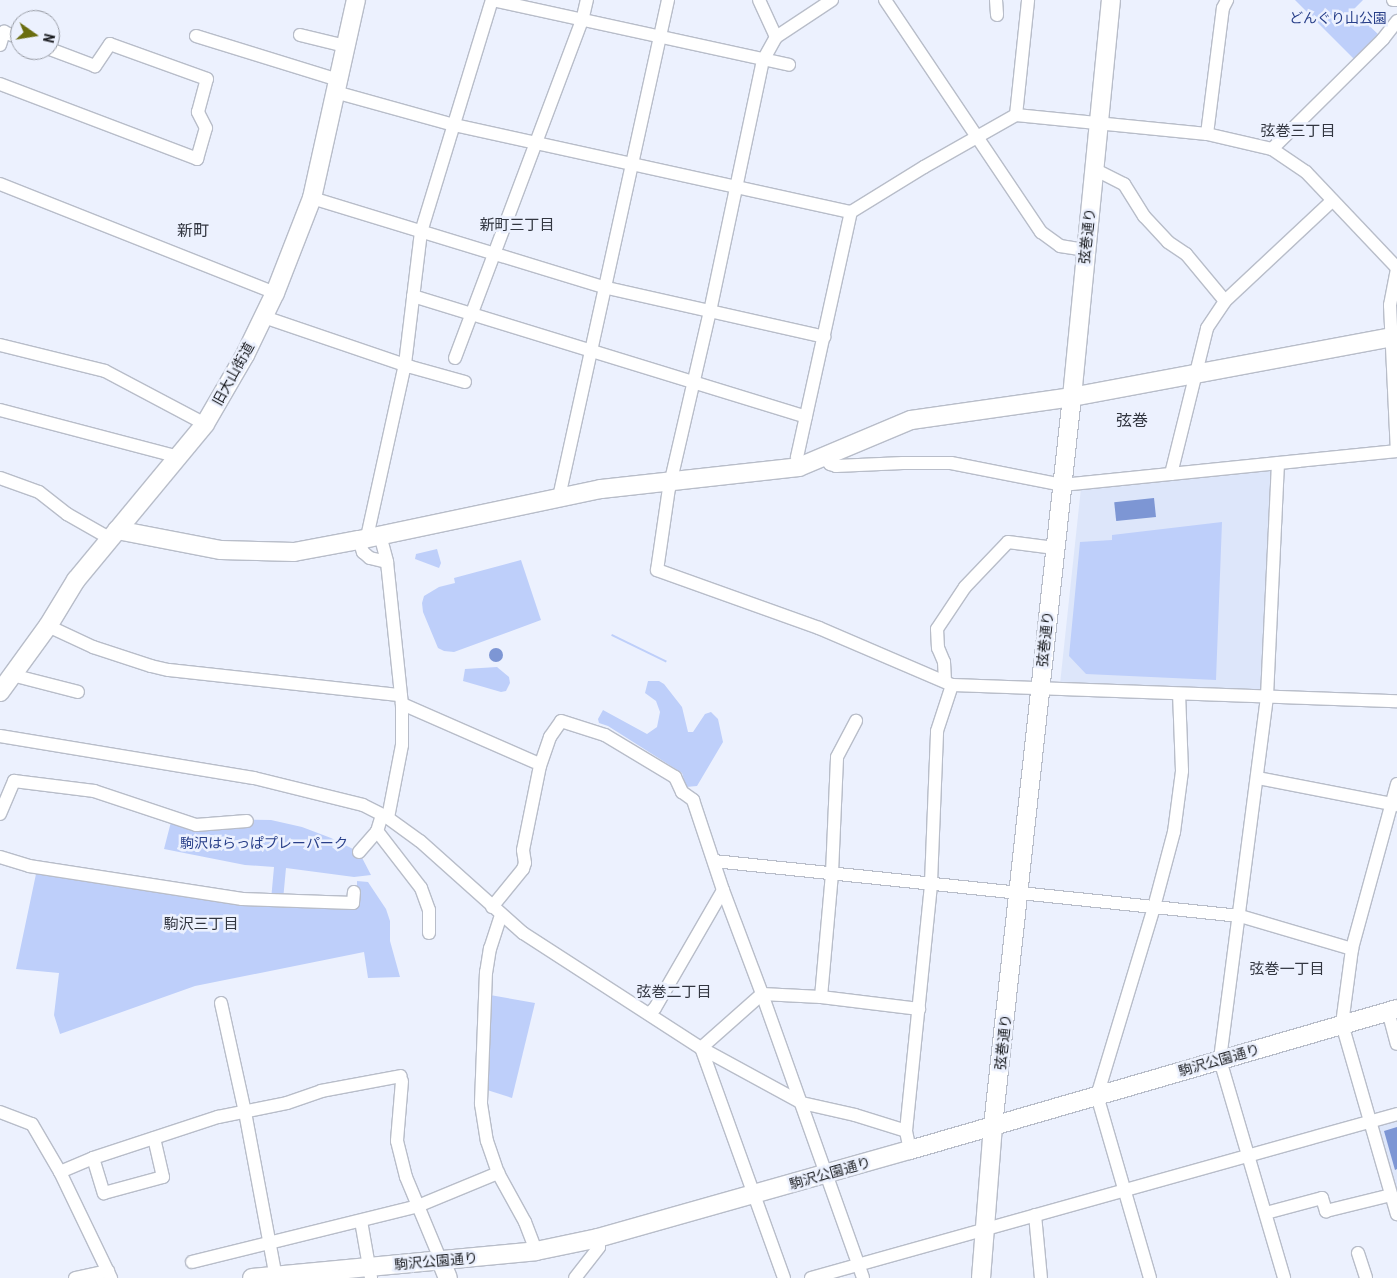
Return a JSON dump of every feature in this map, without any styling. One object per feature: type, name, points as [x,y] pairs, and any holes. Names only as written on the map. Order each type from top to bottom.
[{"type":"street","name":"旧大山街道","points":[[0,692],[48,626],[72,585],[205,424],[245,355],[275,293],[312,198],[356,0]]},
{"type":"street","points":[[387,562],[370,558],[363,552],[369,538],[405,364],[421,232],[492,0],[789,66]]},
{"type":"street","points":[[455,358],[582,21],[587,0]]},
{"type":"street","points":[[558,497],[630,164],[668,0]]},
{"type":"street","points":[[759,0],[776,37]]},
{"type":"street","points":[[832,0],[776,37],[763,60],[672,480],[657,570],[818,628],[948,683],[1179,694],[1397,701]]},
{"type":"street","points":[[885,0],[1041,232],[1060,246],[1085,250]]},
{"type":"street","points":[[996,0],[997,15]]},
{"type":"street","points":[[1016,114],[1028,0]]},
{"type":"street","name":"弦巻通り","points":[[981,1278],[993,1126],[1020,892],[1072,397],[1111,0]]},
{"type":"street","points":[[1207,134],[1223,8],[1227,0]]},
{"type":"street","points":[[1272,149],[1383,39],[1397,22]]},
{"type":"street","points":[[0,44],[4,32],[10,34]]},
{"type":"street","points":[[300,35],[345,46]]},
{"type":"street","points":[[196,36],[337,86],[454,124],[851,212],[1016,114],[1207,134],[1272,149],[1306,172],[1397,268],[1390,305],[1395,337],[1397,451],[1062,485],[1012,477],[951,463],[836,466],[830,464],[825,455]]},
{"type":"street","points":[[0,84],[197,159],[206,128],[198,112],[207,79],[110,44],[95,66],[60,53]]},
{"type":"street","points":[[1094,169],[1124,184],[1144,216],[1168,242],[1186,254],[1226,301]]},
{"type":"street","points":[[0,184],[275,293]]},
{"type":"street","points":[[312,198],[603,288],[824,337]]},
{"type":"street","points":[[1171,474],[1207,328],[1226,301],[1332,201]]},
{"type":"street","points":[[799,467],[797,457],[851,212]]},
{"type":"street","points":[[413,296],[806,417]]},
{"type":"street","points":[[264,317],[465,382]]},
{"type":"street","points":[[0,478],[39,492],[66,514],[113,534],[250,552],[294,552],[601,489],[799,467],[911,420],[1072,397],[1395,337]]},
{"type":"street","points":[[0,344],[105,371],[205,424]]},
{"type":"street","points":[[0,410],[179,457]]},
{"type":"street","points":[[1278,463],[1268,697],[1220,1060],[1284,1278]]},
{"type":"street","points":[[359,852],[377,831],[385,817],[402,745],[402,699],[387,562],[369,538]]},
{"type":"street","points":[[910,1150],[906,1131],[931,883],[937,731],[948,683],[944,662],[938,648],[937,628],[965,587],[1008,542],[1055,548]]},
{"type":"street","points":[[48,626],[93,647],[169,670],[402,699],[535,762]]},
{"type":"street","points":[[12,675],[78,692]]},
{"type":"street","points":[[1150,1278],[1098,1096],[1154,907],[1174,832],[1182,771],[1179,694]]},
{"type":"street","points":[[536,1251],[525,1222],[498,1173],[487,1141],[482,1104],[486,972],[496,911],[523,869],[525,863],[523,850],[540,766],[550,737],[561,721],[605,735],[675,777],[682,792],[693,800],[723,890],[802,1103],[863,1278]]},
{"type":"street","points":[[821,997],[832,873],[837,757],[856,721]]},
{"type":"street","points":[[0,736],[254,778],[363,805],[385,817],[420,841],[496,911],[523,933],[702,1048],[802,1103],[906,1131]]},
{"type":"street","points":[[1258,778],[1395,805]]},
{"type":"street","points":[[0,814],[14,781],[94,791],[196,825],[247,821]]},
{"type":"street","points":[[1397,784],[1395,805],[1352,949],[1342,1024],[1397,1214]]},
{"type":"street","points":[[377,831],[421,888],[429,910],[430,933]]},
{"type":"street","points":[[0,857],[29,866],[242,899],[353,903],[354,892]]},
{"type":"street","points":[[714,861],[1240,916],[1352,949]]},
{"type":"street","points":[[649,1014],[660,1000],[723,890]]},
{"type":"street","points":[[702,1048],[762,994],[821,997],[919,1009]]},
{"type":"street","points":[[220,1003],[245,1112],[276,1277]]},
{"type":"street","points":[[1392,1010],[1397,1044]]},
{"type":"street","name":"駒沢公園通り","points":[[252,1278],[370,1272],[441,1261],[536,1251],[598,1238],[827,1174],[1392,1010]]},
{"type":"street","points":[[702,1048],[784,1278]]},
{"type":"street","points":[[60,1172],[93,1158],[218,1117],[287,1103],[320,1091],[402,1079],[397,1141],[406,1177],[448,1278]]},
{"type":"street","points":[[0,1112],[32,1124],[60,1172],[109,1274],[75,1278]]},
{"type":"street","points":[[811,1278],[1397,1114]]},
{"type":"street","points":[[93,1158],[104,1193],[162,1177],[154,1138]]},
{"type":"street","points":[[192,1262],[418,1206],[498,1173]]},
{"type":"street","points":[[1266,1213],[1322,1198],[1326,1211],[1391,1195]]},
{"type":"street","points":[[1035,1215],[1040,1278]]},
{"type":"street","points":[[361,1221],[370,1272]]},
{"type":"street","points":[[591,1278],[577,1275],[599,1247],[598,1238]]},
{"type":"street","points":[[1358,1253],[1366,1278]]},
{"type":"shaded area","points":[[1273,469],[1263,692],[1060,684],[1081,488]]},
{"type":"shaded area","points":[[1154,498],[1156,517],[1116,521],[1114,502]]},
{"type":"shaded area","points":[[493,648],[499,648],[503,655],[499,662],[493,662],[489,658],[489,652]]},
{"type":"shaded area","points":[[1397,1117],[1397,1193],[1378,1128],[1381,1122]]},
{"type":"shaded area","points":[[1397,1127],[1397,1169],[1395,1170],[1384,1131]]},
{"type":"green space","name":"どんぐり山公園","points":[[1295,0],[1363,0],[1353,10],[1383,39],[1358,63]]},
{"type":"green space","points":[[1222,522],[1216,680],[1086,674],[1069,656],[1080,542],[1112,540],[1112,535]]},
{"type":"green space","points":[[437,549],[441,563],[439,568],[415,559],[416,554]]},
{"type":"green space","points":[[521,560],[541,620],[454,652],[438,648],[423,612],[422,603],[424,596],[439,587],[455,583],[454,578]]},
{"type":"green space","points":[[612,634],[667,661],[666,663],[611,636]]},
{"type":"green space","points":[[497,667],[509,677],[510,683],[506,691],[501,692],[463,681],[465,669]]},
{"type":"green space","points":[[648,681],[659,681],[664,684],[682,707],[688,732],[693,732],[705,714],[711,712],[718,719],[723,742],[697,786],[686,787],[682,773],[608,726],[599,723],[598,719],[603,710],[647,734],[657,727],[660,712],[656,701],[645,693]]},
{"type":"green space","name":"駒沢はらっぱプレーパーク","points":[[172,818],[271,820],[302,827],[331,838],[359,852],[371,875],[354,877],[286,868],[283,900],[271,900],[274,867],[245,865],[164,849]]},
{"type":"green space","points":[[36,874],[357,906],[357,881],[368,882],[386,909],[390,921],[390,941],[400,977],[368,978],[364,952],[195,986],[60,1034],[54,1015],[59,973],[16,969]]},
{"type":"green space","points":[[490,995],[535,1003],[512,1098],[484,1089]]},
{"type":"district","name":"弦巻三丁目","points":[[1298,132]]},
{"type":"district","name":"新町三丁目","points":[[517,226]]},
{"type":"district","name":"新町","points":[[193,231]]},
{"type":"district","name":"弦巻","points":[[1132,421]]},
{"type":"district","name":"駒沢三丁目","points":[[201,925]]},
{"type":"district","name":"弦巻一丁目","points":[[1287,970]]},
{"type":"district","name":"弦巻二丁目","points":[[674,993]]}]
